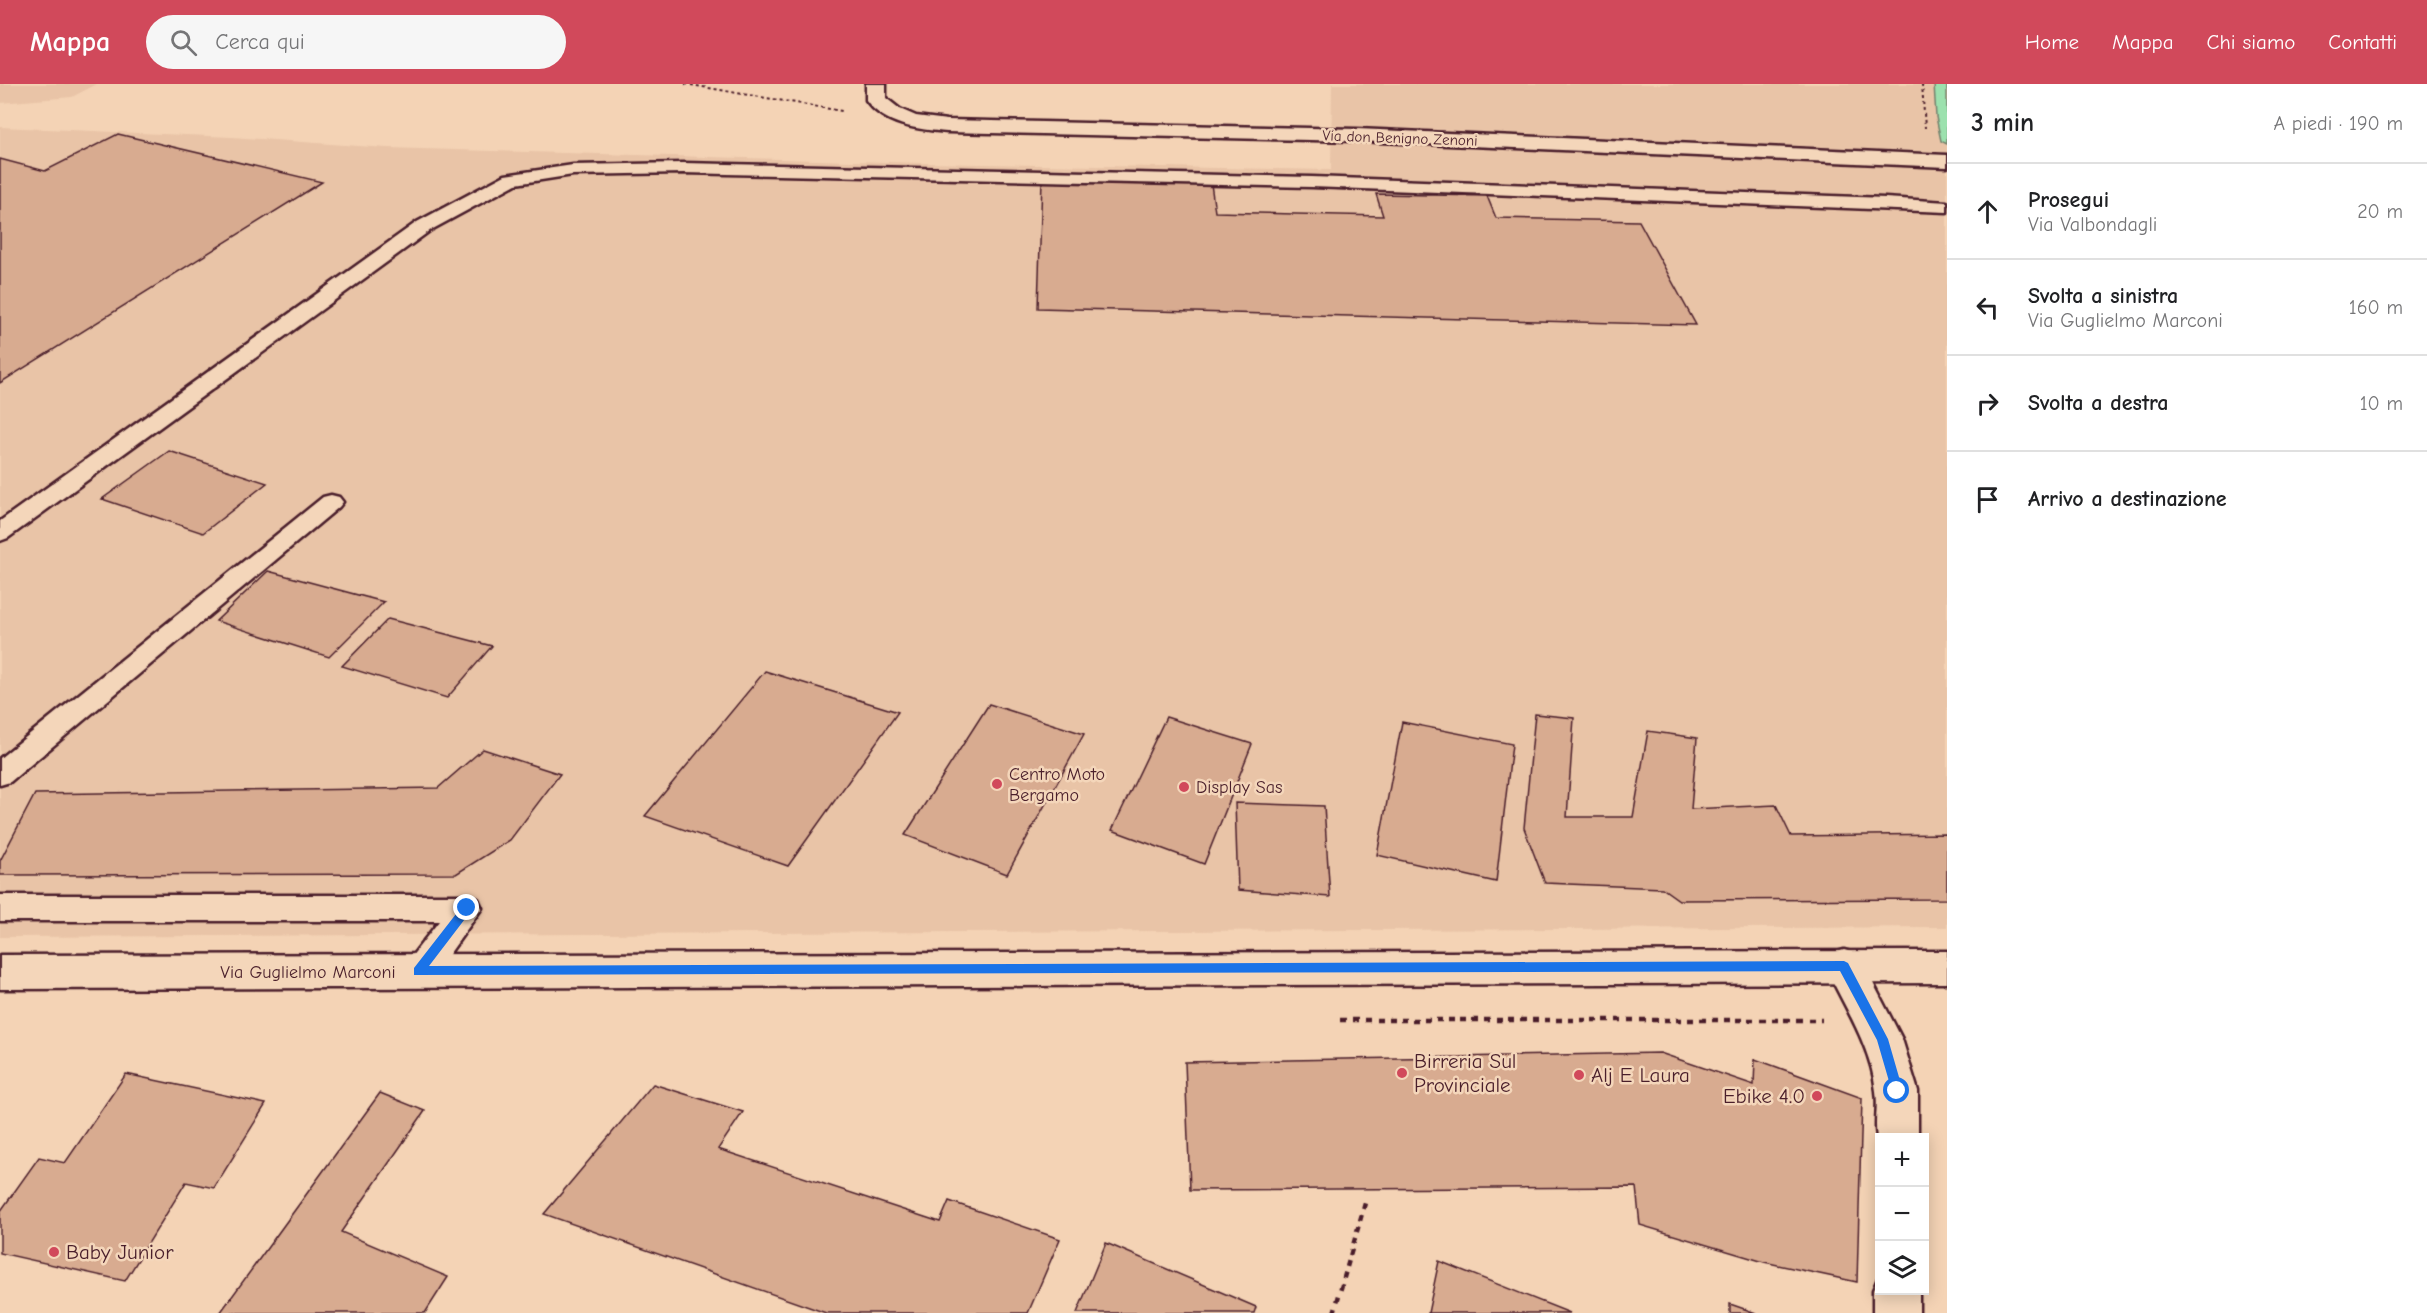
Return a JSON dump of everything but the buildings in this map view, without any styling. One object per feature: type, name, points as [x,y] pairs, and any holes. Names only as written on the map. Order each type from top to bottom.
[{"type":"street","points":[[876,84],[876,100],[890,114]]},
{"type":"street","name":"Via don Benigno Zenoni","points":[[890,114],[913,123],[947,126],[1357,135],[1937,160]]},
{"type":"street","points":[[1844,966],[1882,1039],[1897,1091],[1897,1133]]},
{"type":"street","name":"Via Guglielmo Marconi","points":[[0,972],[1947,967]]},
{"type":"street","points":[[1896,1295],[1896,1313]]},
{"type":"lane","points":[[0,533],[423,226],[511,179],[573,170],[695,168],[1312,182],[1885,202],[1947,207]]},
{"type":"lane","points":[[0,774],[331,502]]},
{"type":"lane","points":[[0,908],[467,908],[418,971]]},
{"type":"path","points":[[685,84],[841,111],[890,114]]},
{"type":"path","points":[[1922,84],[1937,160]]},
{"type":"path","points":[[1340,1020],[1825,1020]]},
{"type":"path","points":[[1334,1313],[1365,1203]]},
{"type":"shaded area","points":[[0,84],[97,84],[72,97],[0,103]]},
{"type":"shaded area","points":[[1332,84],[1934,84],[1936,117],[1941,141],[1947,144],[1947,927],[0,937],[0,127],[232,137],[387,148],[920,163],[1331,170]]},
{"type":"green space","points":[[1934,84],[1947,84],[1947,144],[1941,141],[1936,117]]},
{"type":"place","name":"Centro Moto Bergamo","points":[[997,784]]},
{"type":"place","name":"Display Sas","points":[[1184,787]]},
{"type":"place","name":"Birreria Sul Provinciale","points":[[1402,1073]]},
{"type":"place","name":"Alj E Laura","points":[[1579,1075]]},
{"type":"place","name":"Ebike 4.0","points":[[1817,1096]]},
{"type":"place","name":"Baby Junior","points":[[54,1252]]},
{"type":"route","points":[[467,908],[418,971],[1844,966],[1882,1039],[1897,1091]]}]
